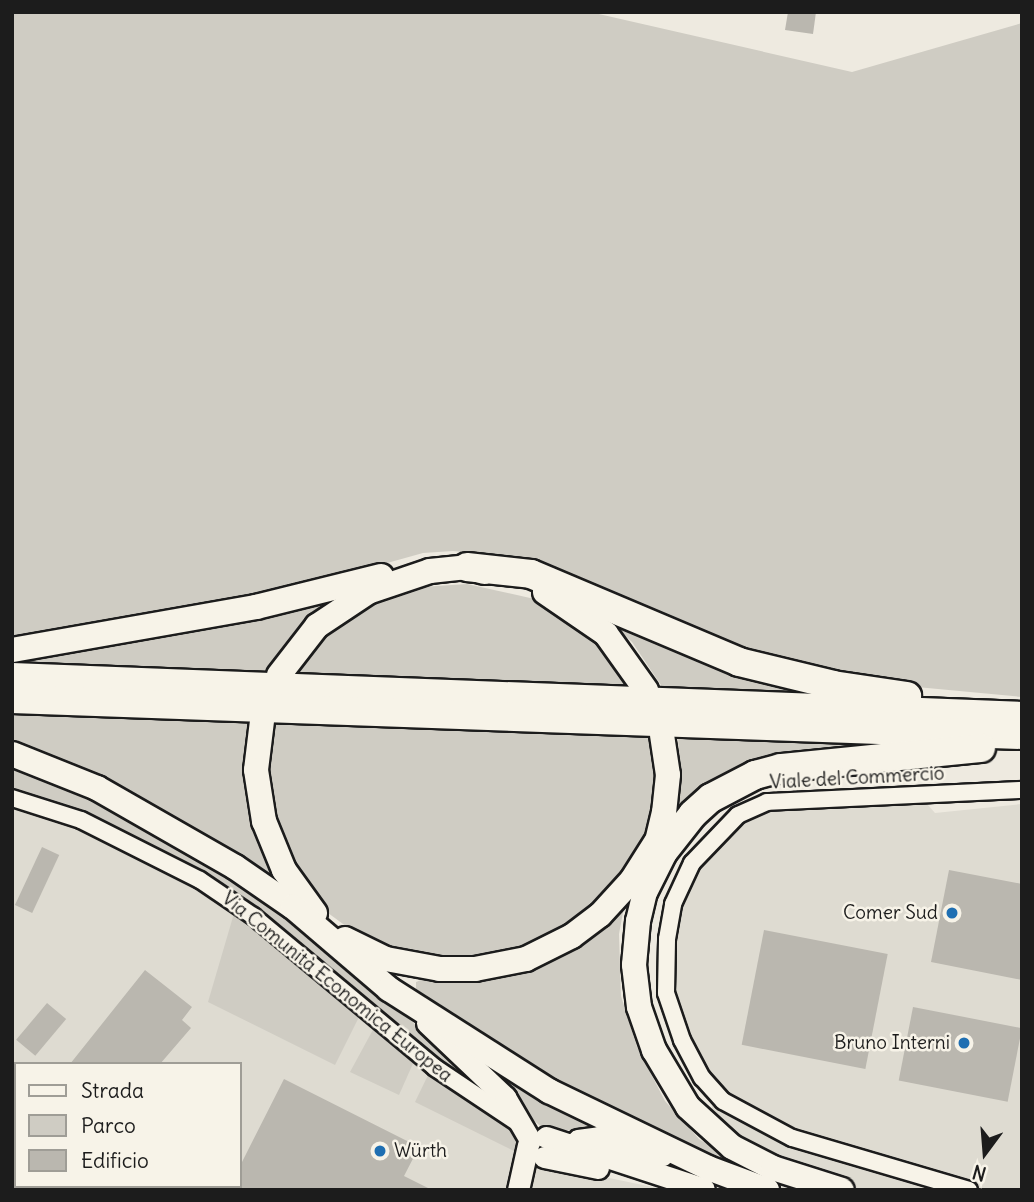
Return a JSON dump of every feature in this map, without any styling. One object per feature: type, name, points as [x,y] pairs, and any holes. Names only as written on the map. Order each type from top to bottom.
[{"type":"highway","points":[[467,567],[531,574],[673,637],[792,677],[915,697],[1022,706]]},
{"type":"highway","points":[[12,677],[1022,716]]},
{"type":"highway","points":[[12,699],[1022,736]]},
{"type":"highway","points":[[644,890],[663,852],[693,814],[711,797],[755,775],[781,768],[1022,746]]},
{"type":"main road","points":[[12,650],[243,609],[377,576],[467,567],[540,589],[575,608],[617,645],[646,690]]},
{"type":"main road","points":[[279,675],[306,638],[341,607],[383,586],[430,571]]},
{"type":"main road","points":[[262,721],[256,770],[264,821],[289,878],[370,973]]},
{"type":"main road","points":[[662,735],[667,775],[656,842],[638,921],[635,986],[653,1050],[675,1090],[732,1147],[773,1168],[842,1190]]},
{"type":"main road","points":[[12,754],[97,789],[164,825],[293,907],[386,959],[440,969],[475,969],[526,959],[558,945],[600,915],[632,880],[656,842]]},
{"type":"main road","points":[[293,907],[389,989],[549,1091],[706,1182],[768,1190]]},
{"type":"street","name":"Viale del Commercio","points":[[969,1190],[792,1138],[723,1101],[702,1078],[682,1040],[666,993],[667,939],[673,904],[692,863],[738,815],[767,802],[1022,790]]},
{"type":"street","name":"Via Comunità Economica Europea","points":[[12,798],[81,820],[200,880],[253,916],[470,1093],[548,1144]]},
{"type":"street","points":[[389,989],[484,1073],[548,1144],[706,1182]]},
{"type":"street","points":[[470,1093],[480,1090],[484,1073]]},
{"type":"street","points":[[548,1144],[614,1140],[706,1182]]},
{"type":"street","points":[[519,1190],[548,1144]]},
{"type":"shaded area","points":[[12,794],[190,869],[551,1166],[667,1190],[12,1190]]},
{"type":"shaded area","points":[[927,804],[935,813],[1022,804],[1022,1190],[693,1190],[717,1085],[695,1051],[674,991],[677,923],[695,877],[719,843],[762,812]]},
{"type":"green space","points":[[12,12],[590,12],[852,72],[1022,23],[1022,697],[842,680],[753,656],[548,569],[512,557],[453,551],[423,553],[301,587],[12,643]]},
{"type":"green space","points":[[467,584],[539,600],[589,632],[634,691],[292,679],[319,643],[366,607],[422,587]]},
{"type":"green space","points":[[327,597],[330,602],[305,625],[267,677],[12,669],[12,657],[183,633]]},
{"type":"green space","points":[[622,622],[873,697],[665,691],[632,642],[616,627]]},
{"type":"green space","points":[[12,707],[251,717],[254,827],[279,878],[269,882],[12,748]]},
{"type":"green space","points":[[274,719],[650,731],[656,792],[647,836],[615,887],[558,934],[500,957],[429,959],[365,940],[328,913],[285,854],[266,780]]},
{"type":"green space","points":[[678,733],[912,740],[778,762],[671,824],[679,767]]},
{"type":"green space","points":[[12,761],[202,853],[353,967],[473,1078],[475,1088],[255,911],[12,794]]},
{"type":"green space","points":[[624,907],[619,934],[621,996],[637,1047],[665,1101],[699,1139],[722,1154],[806,1190],[761,1179],[563,1091],[416,989],[416,982],[426,978],[607,923]]},
{"type":"green space","points":[[235,910],[361,1013],[335,1065],[208,1002]]},
{"type":"green space","points":[[375,1026],[415,1059],[399,1095],[350,1072]]},
{"type":"green space","points":[[430,1071],[517,1132],[514,1151],[415,1102]]},
{"type":"green space","points":[[510,1082],[598,1128],[597,1130],[545,1130],[531,1118]]},
{"type":"building","points":[[788,12],[816,12],[813,34],[785,30]]},
{"type":"building","points":[[42,847],[59,855],[32,913],[15,905]]},
{"type":"building","points":[[949,870],[1022,884],[1022,980],[931,962]]},
{"type":"building","points":[[764,930],[888,954],[865,1069],[742,1045]]},
{"type":"building","points":[[145,970],[192,1007],[182,1020],[191,1028],[162,1062],[72,1062]]},
{"type":"building","points":[[47,1003],[66,1019],[35,1056],[16,1040]]},
{"type":"building","points":[[913,1007],[1022,1028],[1008,1102],[899,1081]]},
{"type":"building","points":[[284,1079],[419,1147],[404,1176],[432,1190],[236,1190],[242,1188],[242,1162]]},
{"type":"place","name":"Comer Sud","points":[[952,913]]},
{"type":"place","name":"Bruno Interni","points":[[964,1043]]},
{"type":"place","name":"Würth","points":[[380,1151]]}]
